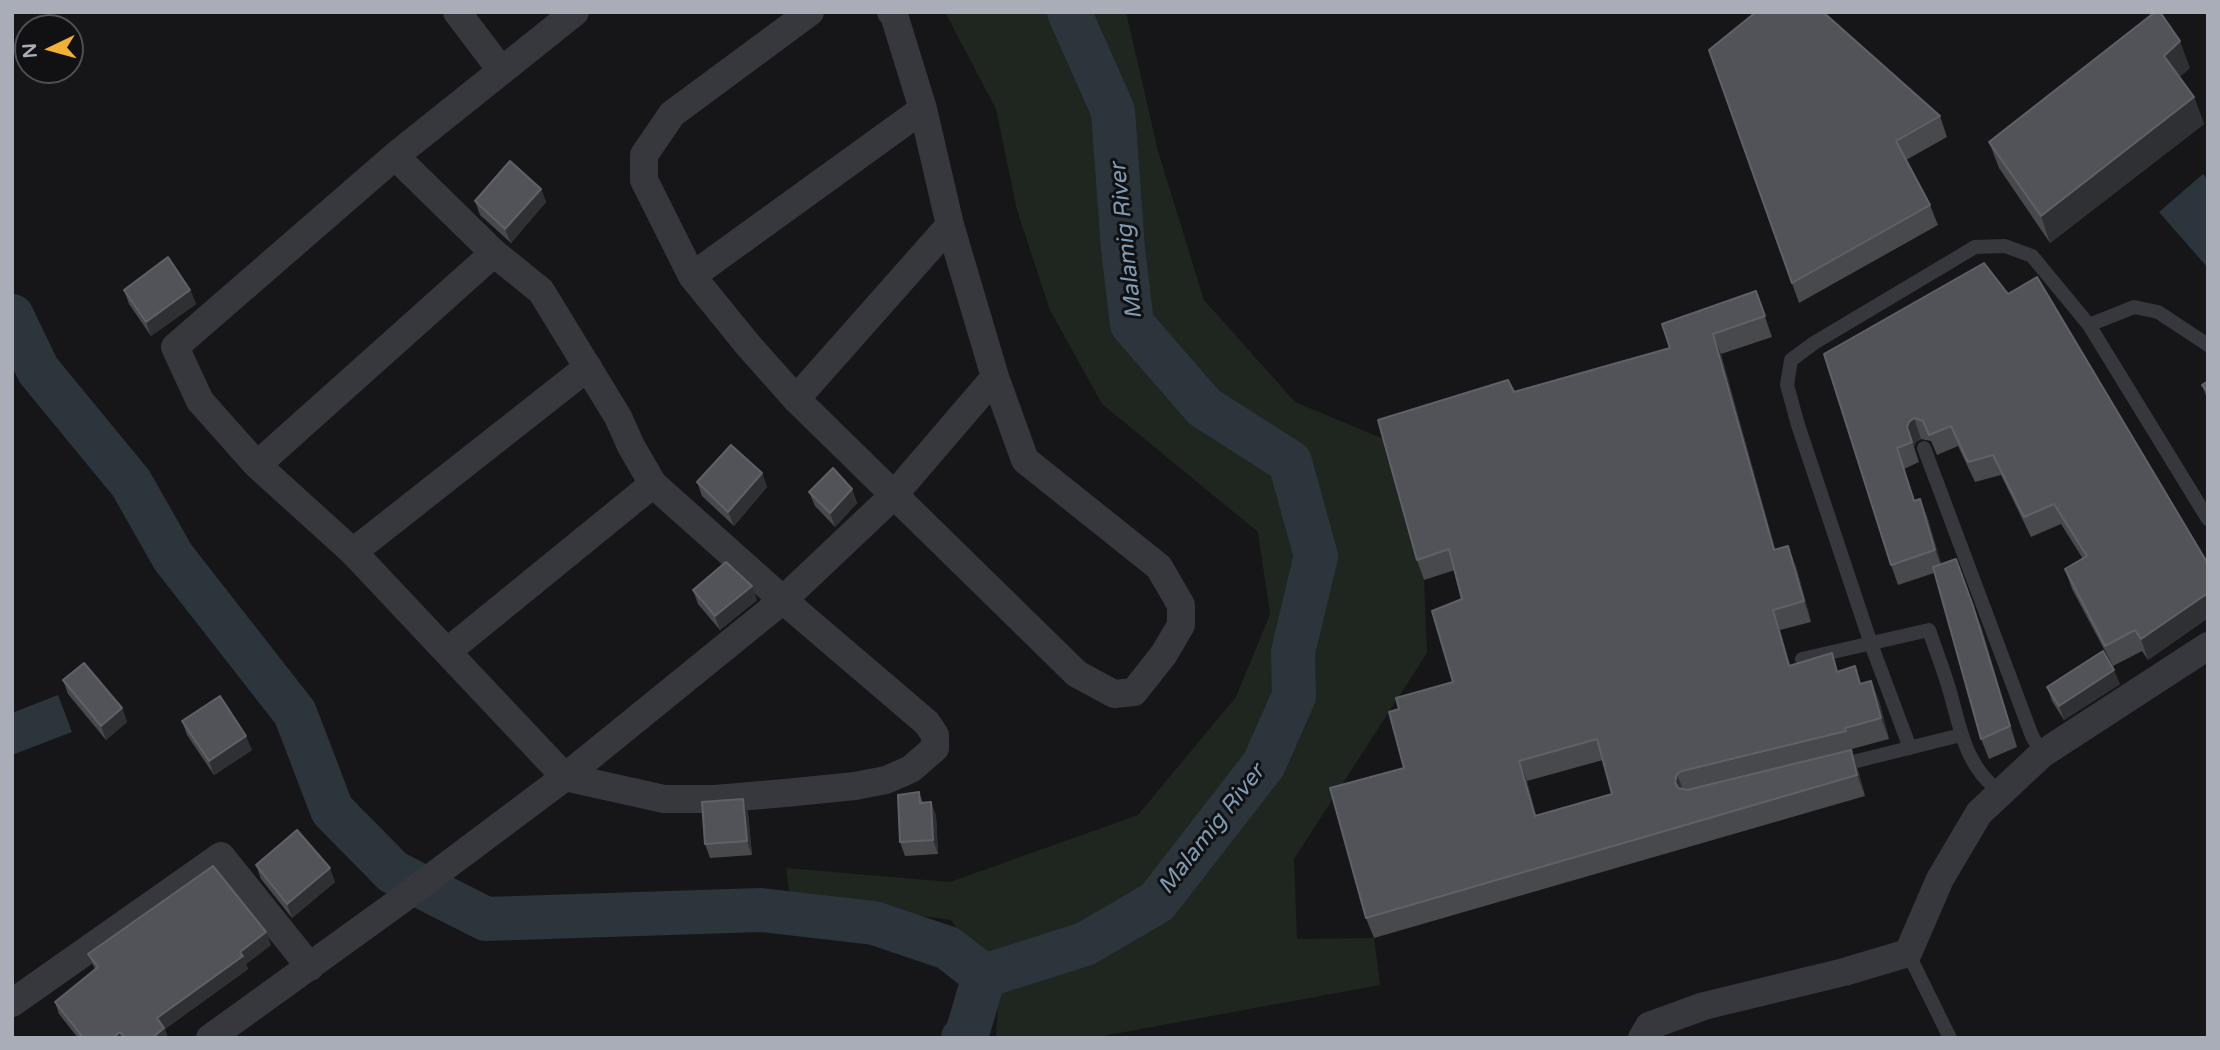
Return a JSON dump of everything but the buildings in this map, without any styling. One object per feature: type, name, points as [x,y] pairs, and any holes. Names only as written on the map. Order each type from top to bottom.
[{"type":"street","points":[[457,12],[501,70]]},
{"type":"street","points":[[396,156],[494,253],[541,291],[618,417],[653,484],[927,723],[935,735],[935,748],[911,769],[886,780],[855,786],[762,795],[664,799],[565,777],[354,552],[257,465],[200,401],[175,346],[396,156],[575,12]]},
{"type":"street","points":[[810,12],[672,114],[644,155],[644,180],[692,276],[796,399],[1077,674],[1114,694],[1134,692],[1164,654],[1181,625],[1181,605],[1158,567],[1025,460],[995,377],[950,225],[923,109],[891,12]]},
{"type":"street","points":[[692,276],[923,109]]},
{"type":"street","points":[[796,399],[950,225]]},
{"type":"street","points":[[257,465],[494,253]]},
{"type":"street","points":[[354,552],[587,368]]},
{"type":"street","points":[[210,1038],[565,777],[783,600],[893,496],[995,377]]},
{"type":"street","points":[[449,651],[653,484]]},
{"type":"street","points":[[1642,1038],[1649,1026],[1704,1006],[1844,972],[1908,953],[1941,879],[1979,813],[2042,754],[2208,646]]},
{"type":"street","points":[[12,1003],[222,856],[310,967]]},
{"type":"lane","points":[[1910,748],[1871,643],[1798,425],[1787,385],[1791,360],[1814,343],[1975,247],[2005,246],[2032,256],[2089,325],[2208,519]]},
{"type":"lane","points":[[2089,325],[2134,307],[2158,312],[2208,345]]},
{"type":"lane","points":[[1924,448],[2032,736],[2042,754]]},
{"type":"lane","points":[[1802,659],[1929,630],[1961,735],[1985,781],[2000,792]]},
{"type":"lane","points":[[1820,770],[1961,735]]},
{"type":"lane","points":[[1908,953],[1950,1038]]},
{"type":"shaded area","points":[[945,12],[1126,12],[1158,151],[1204,300],[1295,402],[1386,440],[1424,580],[1427,653],[1294,859],[1297,939],[1374,938],[1380,985],[1092,1038],[996,1038],[999,987],[951,920],[790,897],[786,868],[950,882],[1138,815],[1236,697],[1270,614],[1258,532],[1102,404],[1050,310],[1017,210],[996,109]]},
{"type":"shaded area","points":[[2203,174],[2208,180],[2208,268],[2159,212]]},
{"type":"shaded area","points":[[58,695],[72,732],[12,755],[12,713]]},
{"type":"waterway","name":"Malamig River","points":[[984,976],[1085,944],[1157,902],[1264,764],[1294,696],[1293,652],[1316,556],[1290,462],[1204,407],[1132,324],[1123,249],[1113,111],[1069,12]]},
{"type":"waterway","points":[[12,316],[38,370],[131,483],[173,557],[295,713],[332,810],[393,872],[486,919],[761,910],[874,923],[948,948],[984,976]]},
{"type":"waterway","name":"Malamig River","points":[[963,1038],[967,1034],[984,976]]}]
